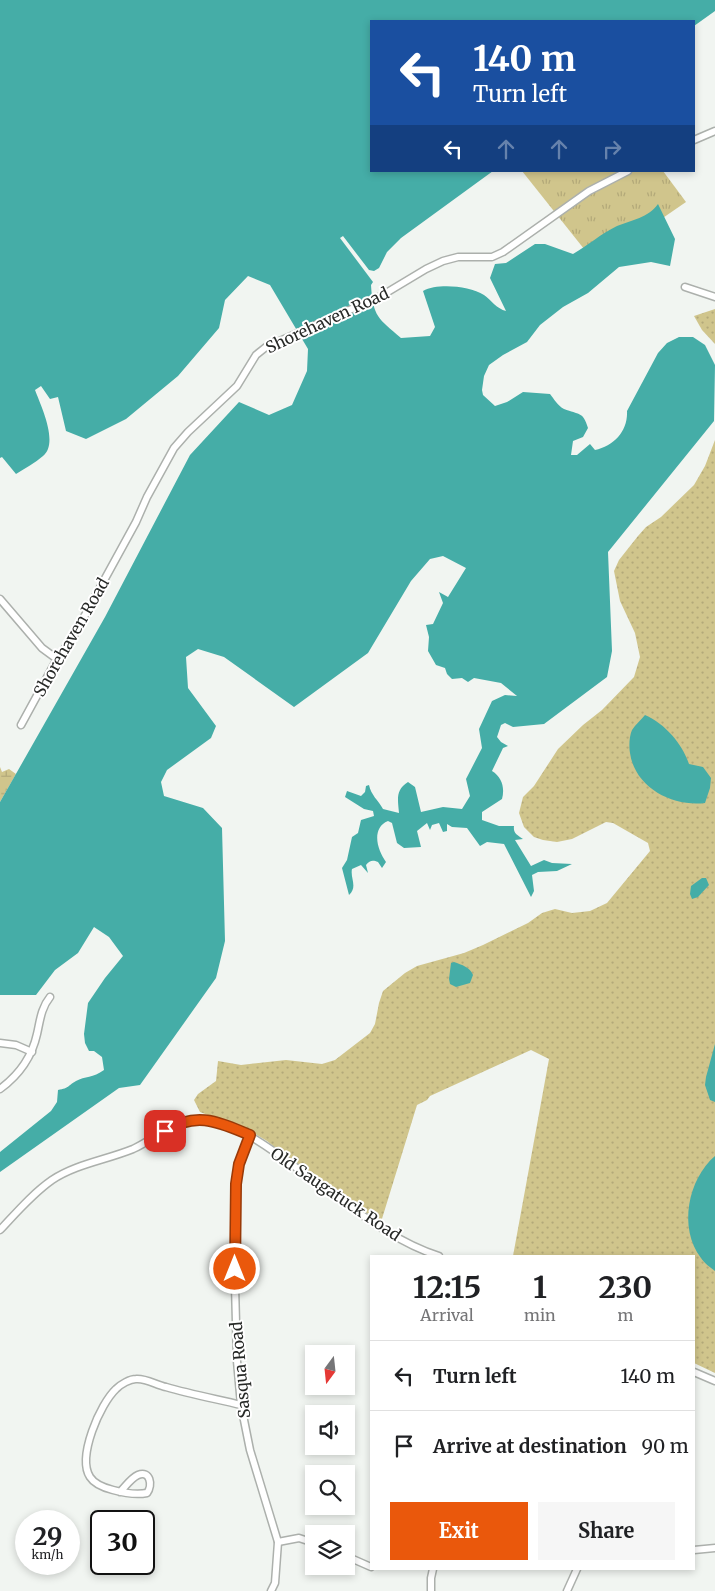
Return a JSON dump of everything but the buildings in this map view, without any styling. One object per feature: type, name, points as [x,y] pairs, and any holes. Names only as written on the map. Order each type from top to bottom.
[{"type":"street","points":[[695,140],[715,131]]},
{"type":"street","name":"Shorehaven Road","points":[[21,725],[57,659],[78,630],[174,448],[188,432],[237,386],[258,352],[381,296],[426,269],[447,260],[466,257],[492,257],[503,252],[589,191],[626,172]]},
{"type":"street","points":[[685,287],[715,297]]},
{"type":"street","points":[[0,599],[42,648],[57,659]]},
{"type":"street","points":[[0,1088],[20,1072],[32,1052],[43,1005],[50,997]]},
{"type":"street","points":[[0,1043],[16,1045],[32,1052]]},
{"type":"street","name":"Old Saugatuck Road","points":[[0,1230],[32,1196],[52,1180],[70,1170],[132,1149],[183,1121],[199,1119],[214,1121],[250,1135],[380,1226],[410,1245],[435,1255]]},
{"type":"street","name":"Sasqua Road","points":[[250,1135],[239,1164],[235,1204],[236,1325],[240,1405],[250,1450],[278,1542],[275,1583],[271,1591]]},
{"type":"street","points":[[695,1372],[715,1381]]},
{"type":"street","points":[[120,1492],[137,1475],[143,1474],[151,1482],[147,1493],[120,1492],[98,1485],[90,1477],[86,1463],[87,1449],[93,1428],[106,1403],[116,1389],[136,1379],[144,1380],[163,1387],[240,1405]]},
{"type":"street","points":[[278,1542],[299,1538],[305,1540]]},
{"type":"street","points":[[695,1550],[715,1548]]},
{"type":"street","points":[[355,1560],[370,1566]]},
{"type":"street","points":[[431,1591],[433,1570]]},
{"type":"street","points":[[567,1591],[577,1570]]},
{"type":"green space","points":[[523,172],[664,172],[686,202],[596,264]]},
{"type":"green space","points":[[715,309],[715,344],[702,330],[694,316]]},
{"type":"green space","points":[[715,440],[715,1373],[695,1363],[695,1255],[513,1255],[549,1059],[531,1050],[430,1096],[427,1100],[417,1105],[381,1222],[347,1201],[267,1141],[250,1131],[200,1112],[194,1100],[198,1094],[216,1081],[218,1061],[241,1065],[286,1060],[322,1064],[335,1060],[370,1033],[375,1024],[383,991],[405,973],[417,966],[464,953],[483,945],[528,923],[542,913],[555,909],[572,913],[590,911],[607,903],[650,851],[648,843],[613,823],[606,822],[572,839],[557,842],[543,840],[534,837],[524,827],[519,813],[523,797],[534,786],[558,749],[602,710],[634,677],[640,657],[635,633],[620,601],[614,571],[619,560],[638,536],[694,485],[705,466]]},
{"type":"green space","points":[[0,767],[2,772],[9,769],[16,774],[0,802]]},
{"type":"water","points":[[0,0],[715,0],[715,11],[695,25],[695,20],[370,20],[370,172],[492,172],[401,238],[387,252],[379,268],[374,271],[369,270],[343,236],[340,238],[373,282],[371,285],[373,304],[375,311],[382,321],[401,338],[430,336],[435,327],[423,291],[445,286],[470,289],[478,292],[506,311],[490,278],[495,264],[506,263],[535,244],[545,244],[573,254],[611,229],[645,216],[658,204],[675,239],[670,266],[651,262],[619,267],[588,293],[563,307],[540,325],[527,342],[489,365],[484,376],[483,395],[495,406],[507,402],[523,392],[550,394],[562,408],[580,414],[586,423],[588,428],[583,437],[573,441],[571,455],[577,455],[590,444],[595,450],[608,445],[618,437],[625,425],[627,411],[658,353],[667,343],[679,337],[693,337],[705,345],[715,365],[714,421],[608,552],[612,651],[607,677],[544,724],[513,727],[505,723],[501,725],[497,737],[508,746],[503,748],[492,771],[500,780],[503,787],[503,795],[502,799],[482,812],[482,820],[499,826],[514,826],[517,835],[523,839],[515,840],[531,866],[544,860],[552,863],[572,864],[557,871],[538,872],[532,875],[534,891],[531,897],[504,844],[487,842],[480,846],[467,828],[452,827],[447,824],[447,831],[443,832],[439,823],[432,825],[430,830],[427,823],[417,831],[421,847],[404,848],[397,843],[392,823],[388,821],[379,829],[377,840],[380,852],[386,862],[382,868],[378,862],[369,862],[366,865],[368,873],[361,865],[352,869],[353,889],[349,895],[342,868],[347,860],[352,837],[358,833],[361,820],[374,816],[373,811],[364,809],[345,797],[347,791],[361,796],[365,792],[366,786],[369,785],[373,795],[383,809],[399,813],[399,792],[408,782],[415,787],[421,812],[443,807],[462,809],[470,796],[466,779],[482,748],[479,729],[492,701],[505,695],[517,696],[501,683],[474,678],[468,682],[462,678],[452,679],[447,674],[445,668],[436,665],[428,651],[429,637],[426,625],[433,624],[443,603],[439,592],[448,597],[466,568],[443,556],[430,559],[411,581],[368,653],[294,707],[224,657],[198,649],[186,657],[188,688],[216,726],[211,738],[167,770],[161,782],[164,796],[203,808],[222,828],[225,941],[216,978],[140,1085],[119,1088],[0,1172],[0,1152],[51,1111],[57,1102],[58,1090],[67,1088],[79,1079],[104,1070],[102,1057],[94,1051],[89,1051],[85,1043],[84,1034],[88,1003],[123,956],[109,937],[94,927],[78,953],[55,970],[36,995],[0,995],[0,802],[105,617],[190,455],[239,402],[269,415],[292,405],[307,371],[308,349],[270,285],[248,276],[225,300],[219,328],[178,376],[126,419],[86,439],[66,431],[58,397],[50,399],[41,386],[35,390],[49,434],[47,450],[40,459],[16,474],[2,457],[0,458]]},
{"type":"water","points":[[645,715],[672,735],[682,749],[689,764],[703,767],[711,778],[705,803],[680,802],[669,798],[657,793],[639,776],[633,765],[629,745],[632,730]]},
{"type":"water","points":[[702,878],[706,878],[709,885],[698,897],[692,899],[690,894],[691,886]]},
{"type":"water","points":[[454,962],[472,972],[473,975],[470,983],[456,987],[450,984],[451,963]]},
{"type":"water","points":[[715,1044],[715,1102],[710,1100],[705,1085]]},
{"type":"water","points":[[715,1156],[715,1271],[702,1260],[694,1246],[688,1219],[689,1204],[698,1177]]},
{"type":"route","points":[[165,1131],[183,1121],[207,1119],[250,1135],[239,1164],[236,1184],[235,1269]]}]
